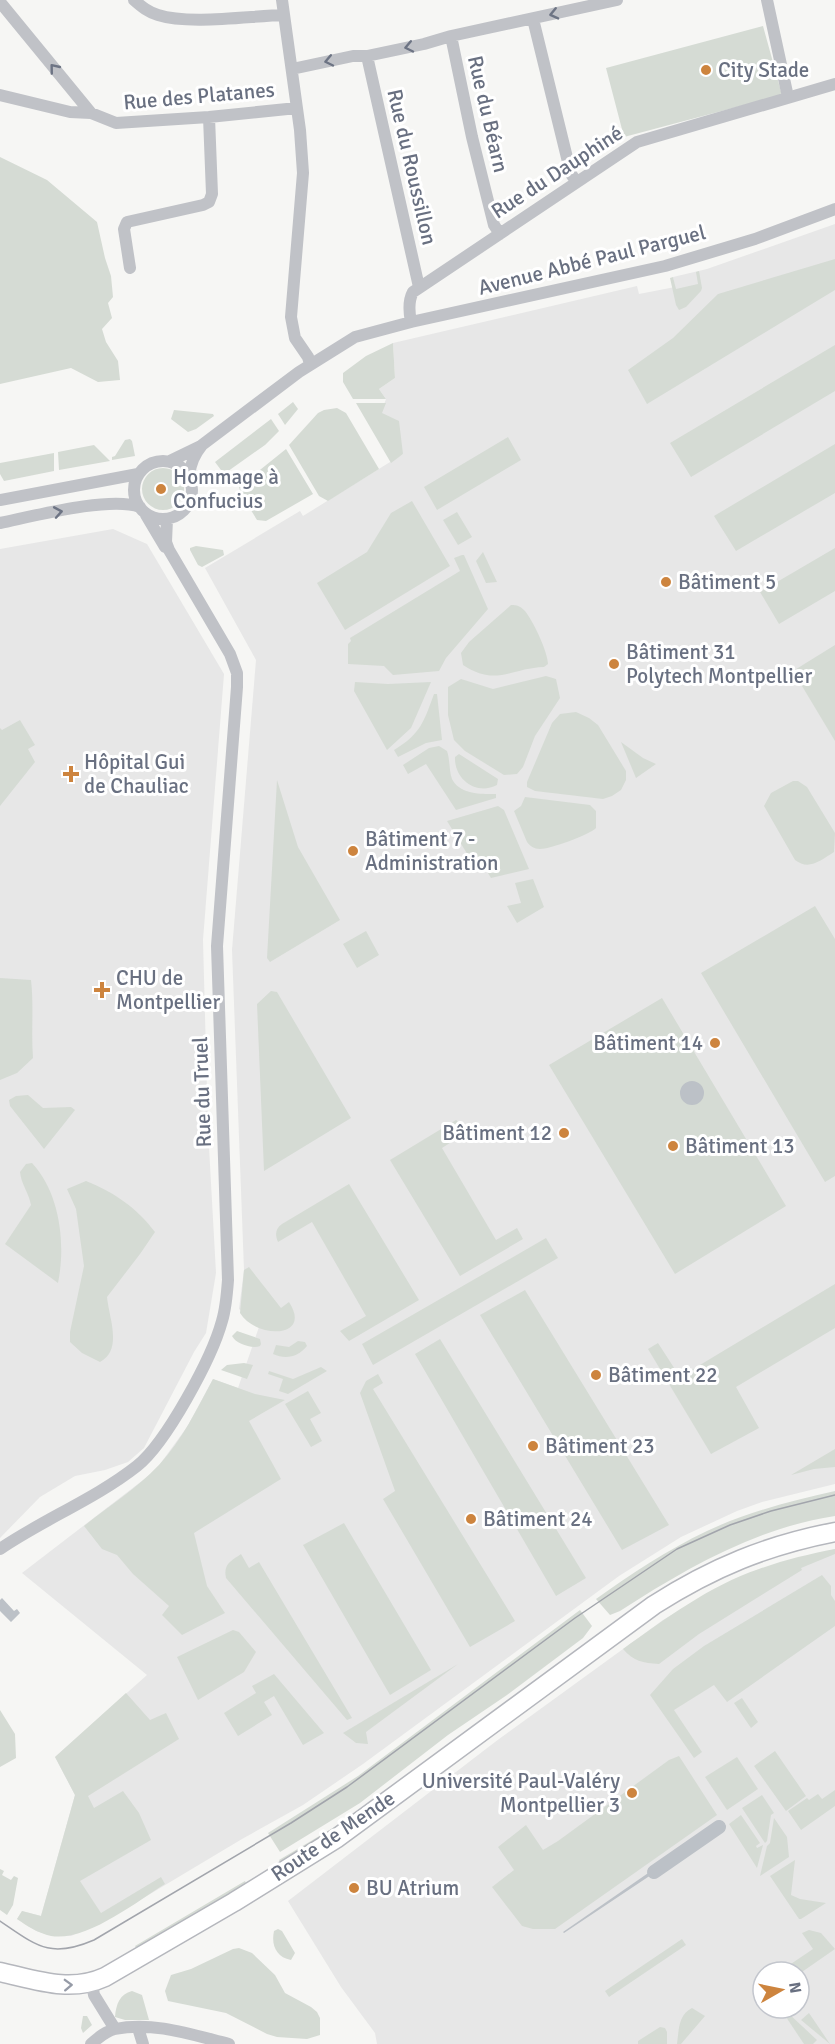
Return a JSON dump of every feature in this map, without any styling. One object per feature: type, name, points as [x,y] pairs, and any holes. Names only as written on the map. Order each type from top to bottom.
[{"type":"main road","name":"Route de Mende","points":[[0,1972],[57,1985],[92,1983],[234,1902],[337,1838],[654,1605],[687,1584],[752,1554],[783,1543],[835,1532]]},
{"type":"street","points":[[134,0],[144,9],[179,19],[284,15]]},
{"type":"street","points":[[282,0],[297,108],[303,173],[291,317],[295,338],[310,364]]},
{"type":"street","points":[[292,69],[424,44],[617,0]]},
{"type":"street","points":[[767,0],[788,97]]},
{"type":"street","points":[[0,2],[91,113]]},
{"type":"street","points":[[533,19],[572,174],[576,181]]},
{"type":"street","name":"Rue du Béarn","points":[[451,36],[494,225],[500,234]]},
{"type":"street","name":"Rue du Roussillon","points":[[367,56],[419,288]]},
{"type":"street","name":"Rue du Dauphiné","points":[[419,288],[637,142],[835,84]]},
{"type":"street","name":"Rue des Platanes","points":[[0,95],[70,112],[91,113],[116,123],[297,108]]},
{"type":"street","points":[[130,268],[124,229],[127,222],[209,202],[213,194],[209,117]]},
{"type":"street","name":"Avenue Abbé Paul Parguel","points":[[202,446],[310,364],[355,338],[411,322],[664,266],[755,239],[835,209]]},
{"type":"street","points":[[411,322],[410,298],[419,288]]},
{"type":"street","points":[[143,511],[134,491],[138,474],[148,464],[170,460],[202,446]]},
{"type":"street","points":[[0,523],[107,503],[129,503],[154,519],[177,516],[189,504],[192,495],[189,475],[191,464],[196,452],[202,446]]},
{"type":"street","points":[[170,460],[189,475]]},
{"type":"street","points":[[0,500],[138,474]]},
{"type":"street","name":"Rue du Truel","points":[[143,511],[162,544],[169,550]]},
{"type":"street","name":"Rue du Truel","points":[[0,1549],[123,1476],[152,1452],[166,1433],[214,1345],[226,1300],[228,1280],[217,946],[237,673],[230,654],[169,550],[166,542],[167,519]]},
{"type":"street","points":[[92,1983],[94,1995],[115,2029]]},
{"type":"street","points":[[138,2028],[143,2044]]},
{"type":"street","points":[[91,2044],[115,2029],[138,2028],[172,2030],[229,2044]]},
{"type":"shaded area","points":[[763,26],[782,95],[624,137],[606,68]]},
{"type":"shaded area","points":[[0,157],[47,180],[97,222],[111,276],[113,297],[108,303],[112,318],[102,329],[106,342],[118,361],[120,380],[98,382],[71,368],[0,384]]},
{"type":"shaded area","points":[[835,224],[835,1484],[762,1502],[681,1537],[619,1576],[363,1764],[303,1805],[100,1924],[71,1936],[49,1935],[36,1931],[17,1919],[22,1911],[41,1916],[75,1795],[55,1757],[147,1675],[22,1573],[147,1477],[160,1464],[187,1427],[213,1379],[238,1388],[260,1324],[239,1309],[244,1270],[232,950],[256,660],[205,568],[300,511],[303,516],[403,454],[381,413],[386,399],[379,389],[395,378],[393,343],[637,286],[639,294],[675,287],[673,277],[707,269]]},
{"type":"shaded area","points":[[835,259],[835,290],[647,404],[628,370],[673,338],[718,294]]},
{"type":"shaded area","points":[[699,271],[701,291],[686,307],[679,310],[670,278],[673,277],[676,289],[698,284],[696,272]]},
{"type":"shaded area","points":[[393,343],[395,378],[379,389],[386,399],[353,399],[343,382],[343,373],[366,356]]},
{"type":"shaded area","points":[[835,345],[835,391],[691,477],[670,443]]},
{"type":"shaded area","points":[[293,402],[298,409],[285,425],[278,414]]},
{"type":"shaded area","points":[[356,403],[386,403],[382,413],[399,421],[403,454],[391,463]]},
{"type":"shaded area","points":[[337,408],[346,413],[379,469],[328,501],[319,496],[289,445],[318,413]]},
{"type":"shaded area","points":[[174,410],[213,414],[214,416],[188,432],[171,419]]},
{"type":"shaded area","points":[[271,419],[279,431],[265,445],[224,474],[215,462]]},
{"type":"shaded area","points":[[508,437],[521,460],[437,510],[424,487]]},
{"type":"shaded area","points":[[130,439],[135,456],[112,460],[125,440]]},
{"type":"shaded area","points":[[835,444],[835,493],[736,551],[714,516]]},
{"type":"shaded area","points":[[94,445],[110,461],[59,470],[58,452]]},
{"type":"shaded area","points":[[286,449],[313,494],[266,521],[257,520],[239,487]]},
{"type":"shaded area","points":[[54,453],[54,471],[4,481],[0,474],[0,463]]},
{"type":"shaded area","points":[[163,468],[171,469],[178,474],[183,481],[183,497],[178,504],[171,509],[163,510],[155,509],[148,504],[143,497],[142,489],[143,481],[148,474],[155,469]]},
{"type":"shaded area","points":[[412,501],[450,566],[345,630],[317,583],[367,552],[391,513]]},
{"type":"shaded area","points":[[457,512],[472,537],[458,545],[443,520]]},
{"type":"shaded area","name":"CHU de Montpellier","points":[[113,529],[147,544],[224,674],[203,940],[208,1129],[216,1273],[206,1333],[144,1448],[128,1462],[105,1470],[75,1476],[40,1497],[0,1538],[0,549]]},
{"type":"shaded area","points":[[196,546],[223,550],[224,555],[202,567],[198,565],[190,550]]},
{"type":"shaded area","points":[[835,548],[835,591],[779,624],[760,592]]},
{"type":"shaded area","points":[[483,552],[497,582],[486,583],[476,561]]},
{"type":"shaded area","points":[[464,555],[488,609],[446,658],[439,671],[393,675],[384,666],[348,664],[350,638],[460,571],[454,558]]},
{"type":"shaded area","points":[[511,605],[521,608],[531,620],[543,644],[548,664],[544,667],[494,676],[485,675],[463,665],[461,653],[469,642]]},
{"type":"shaded area","points":[[835,645],[835,741],[793,671]]},
{"type":"shaded area","points":[[546,676],[556,679],[560,698],[535,736],[523,767],[517,774],[504,775],[465,751],[454,740],[448,715],[448,687],[461,679],[493,689]]},
{"type":"shaded area","points":[[355,682],[388,684],[431,682],[411,728],[387,750],[354,691]]},
{"type":"shaded area","points":[[434,694],[437,694],[442,740],[426,743],[398,757],[394,750],[416,732]]},
{"type":"shaded area","points":[[576,712],[598,725],[626,771],[626,780],[621,790],[612,796],[603,799],[535,791],[527,787],[527,782],[552,723],[560,714]]},
{"type":"shaded area","points":[[20,720],[35,745],[28,749],[35,762],[0,806],[0,728],[2,730]]},
{"type":"shaded area","points":[[621,742],[643,758],[656,764],[636,778]]},
{"type":"shaded area","points":[[439,746],[447,751],[452,779],[460,788],[484,794],[496,794],[496,798],[456,810],[426,764],[408,774],[403,765],[429,748]]},
{"type":"shaded area","points":[[459,754],[498,779],[497,785],[481,788],[468,783],[458,772],[455,757]]},
{"type":"shaded area","points":[[277,780],[298,847],[340,920],[270,962],[267,958]]},
{"type":"shaded area","points":[[793,781],[798,781],[807,787],[835,833],[834,852],[820,861],[805,865],[795,860],[764,806],[771,793]]},
{"type":"shaded area","points":[[525,797],[590,805],[596,811],[596,828],[560,844],[540,849],[534,848],[527,842],[514,811],[521,806]]},
{"type":"shaded area","points":[[498,806],[504,810],[529,869],[491,878],[478,857],[471,860],[447,821]]},
{"type":"shaded area","points":[[533,879],[544,907],[517,923],[507,906],[521,903],[515,883]]},
{"type":"shaded area","points":[[815,906],[835,939],[835,1176],[825,1182],[701,973]]},
{"type":"shaded area","points":[[366,931],[379,955],[357,968],[343,944]]},
{"type":"shaded area","points":[[0,978],[31,980],[33,1058],[17,1073],[0,1080]]},
{"type":"shaded area","points":[[271,991],[277,992],[351,1118],[264,1171],[257,1004]]},
{"type":"shaded area","points":[[662,998],[786,1206],[675,1274],[549,1065]]},
{"type":"shaded area","points":[[692,1081],[701,1084],[704,1093],[701,1102],[692,1105],[683,1102],[680,1093],[683,1084]]},
{"type":"shaded area","points":[[28,1095],[43,1108],[71,1107],[75,1110],[44,1149],[10,1106],[9,1100],[16,1096]]},
{"type":"shaded area","points":[[456,1120],[470,1130],[442,1148],[496,1240],[517,1228],[523,1239],[460,1276],[390,1160]]},
{"type":"shaded area","points":[[32,1163],[49,1189],[59,1220],[61,1252],[58,1283],[5,1244],[31,1205],[20,1172],[26,1164]]},
{"type":"shaded area","points":[[86,1181],[124,1202],[155,1232],[107,1297],[113,1342],[107,1357],[100,1362],[82,1353],[70,1342],[70,1332],[84,1266],[76,1209],[67,1189]]},
{"type":"shaded area","points":[[349,1184],[419,1300],[349,1341],[340,1331],[366,1316],[312,1222],[278,1242],[276,1235],[282,1224]]},
{"type":"shaded area","points":[[546,1238],[558,1258],[373,1365],[362,1344]]},
{"type":"shaded area","points":[[249,1267],[281,1308],[289,1302],[294,1314],[294,1323],[288,1329],[269,1331],[248,1322],[240,1313],[244,1270]]},
{"type":"shaded area","points":[[835,1284],[835,1328],[736,1387],[759,1428],[711,1454],[648,1349],[658,1343],[680,1377]]},
{"type":"shaded area","points":[[525,1290],[669,1525],[622,1550],[480,1315]]},
{"type":"shaded area","points":[[237,1331],[260,1339],[260,1346],[249,1346],[237,1341],[232,1336]]},
{"type":"shaded area","points":[[440,1339],[586,1578],[556,1596],[415,1354]]},
{"type":"shaded area","points":[[298,1341],[305,1342],[307,1346],[296,1355],[283,1357],[273,1354],[276,1345],[289,1347]]},
{"type":"shaded area","points":[[244,1363],[253,1365],[247,1379],[221,1370],[227,1365]]},
{"type":"shaded area","points":[[321,1367],[327,1371],[288,1394],[279,1391],[283,1379],[268,1374],[269,1371],[293,1379]]},
{"type":"shaded area","points":[[378,1374],[383,1383],[373,1389],[515,1621],[470,1647],[383,1499],[395,1491],[360,1393],[366,1381]]},
{"type":"shaded area","points":[[213,1379],[255,1394],[285,1400],[249,1421],[281,1479],[194,1533],[207,1586],[225,1613],[182,1635],[162,1615],[169,1606],[133,1574],[117,1555],[102,1549],[84,1526],[159,1465],[182,1435]]},
{"type":"shaded area","points":[[308,1391],[321,1413],[310,1419],[322,1441],[311,1447],[285,1404]]},
{"type":"shaded area","points":[[835,1449],[835,1467],[791,1475]]},
{"type":"shaded area","points":[[835,1491],[835,1516],[806,1522],[750,1540],[697,1565],[610,1615],[596,1599],[622,1580],[678,1546],[722,1524],[786,1503]]},
{"type":"shaded area","points":[[344,1523],[431,1670],[390,1695],[303,1545]]},
{"type":"shaded area","name":"Université Paul-Valéry Montpellier 3","points":[[835,1549],[835,2044],[377,2044],[375,2033],[341,1987],[288,1901],[495,1742],[663,1620],[721,1586],[757,1570]]},
{"type":"shaded area","points":[[835,1549],[835,1554],[801,1568],[802,1570],[699,1634],[659,1664],[639,1661],[623,1649],[688,1604],[723,1584],[778,1563]]},
{"type":"shaded area","points":[[241,1554],[249,1568],[259,1562],[352,1718],[347,1720],[226,1578],[227,1566]]},
{"type":"shaded area","points":[[822,1575],[831,1586],[831,1595],[835,1601],[835,1626],[727,1702],[714,1685],[674,1710],[702,1752],[694,1758],[650,1695],[673,1669],[704,1646]]},
{"type":"shaded area","points":[[2,1598],[14,1611],[17,1609],[20,1613],[11,1622],[0,1611]]},
{"type":"shaded area","points":[[580,1610],[592,1626],[583,1638],[507,1695],[448,1735],[360,1803],[280,1852],[268,1833],[358,1776]]},
{"type":"shaded area","points":[[233,1630],[239,1632],[256,1652],[244,1672],[198,1700],[177,1657]]},
{"type":"shaded area","points":[[458,1664],[366,1732],[368,1744],[356,1743],[343,1733]]},
{"type":"shaded area","points":[[274,1674],[324,1733],[303,1745],[274,1696],[264,1702],[272,1715],[238,1736],[224,1713],[256,1693],[252,1686]]},
{"type":"shaded area","points":[[126,1693],[150,1720],[166,1713],[179,1739],[88,1796],[94,1808],[123,1791],[139,1813],[151,1840],[80,1881],[101,1913],[161,1877],[165,1884],[95,1927],[65,1936],[46,1935],[17,1919],[22,1911],[41,1916],[75,1795],[55,1757]]},
{"type":"shaded area","points":[[742,1698],[758,1722],[751,1728],[734,1703]]},
{"type":"shaded area","points":[[0,1710],[15,1734],[16,1758],[0,1767]]},
{"type":"shaded area","points":[[775,1751],[806,1796],[786,1811],[754,1766]]},
{"type":"shaded area","points":[[679,1756],[717,1815],[555,1929],[533,1929],[522,1926],[492,1887],[514,1870],[498,1847],[526,1825],[543,1850],[669,1760]]},
{"type":"shaded area","points":[[737,1757],[758,1789],[727,1810],[705,1777]]},
{"type":"shaded area","points":[[835,1790],[835,1806],[801,1830],[788,1811],[807,1798],[809,1800],[818,1794],[822,1799]]},
{"type":"shaded area","points":[[762,1795],[774,1813],[771,1815],[765,1843],[742,1808]]},
{"type":"shaded area","points":[[363,1810],[282,1865],[279,1860]]},
{"type":"shaded area","points":[[741,1815],[760,1843],[756,1846],[757,1848],[763,1845],[757,1868],[729,1824]]},
{"type":"shaded area","points":[[774,1818],[787,1837],[789,1857],[760,1876],[767,1846],[770,1843]]},
{"type":"shaded area","points":[[667,1860],[669,1863],[563,1932]]},
{"type":"shaded area","points":[[795,1860],[791,1895],[800,1899],[826,1903],[801,1919],[770,1876]]},
{"type":"shaded area","points":[[0,1869],[4,1871],[2,1875],[11,1880],[14,1876],[18,1878],[13,1905],[7,1915],[0,1910]]},
{"type":"shaded area","points":[[245,1881],[247,1886],[138,1951],[135,1946]]},
{"type":"shaded area","points":[[278,1929],[282,1931],[295,1953],[291,1960],[278,1953],[274,1946],[274,1931]]},
{"type":"shaded area","points":[[809,1930],[821,1933],[835,1949],[811,1966],[811,1960],[797,1960],[813,1949],[802,1933]]},
{"type":"shaded area","points":[[682,1939],[686,1945],[609,1997],[605,1991]]},
{"type":"shaded area","points":[[239,1948],[252,1953],[275,1975],[285,1993],[317,2012],[320,2018],[320,2035],[307,2039],[277,2037],[226,2013],[168,2001],[165,1991],[171,1975],[191,1969]]},
{"type":"shaded area","points":[[132,1991],[142,1995],[149,2020],[125,2020],[115,2017],[119,2000],[124,1994]]},
{"type":"shaded area","points":[[692,2008],[705,2016],[681,2044],[677,2044],[682,2019]]},
{"type":"shaded area","points":[[83,2016],[87,2016],[92,2025],[83,2033],[81,2028]]},
{"type":"shaded area","points":[[811,2016],[830,2044],[801,2020],[811,2020]]},
{"type":"shaded area","points":[[788,2020],[796,2020],[817,2040],[813,2044],[804,2044]]},
{"type":"shaded area","points":[[660,2027],[665,2028],[667,2032],[667,2044],[638,2044],[638,2041]]},
{"type":"waterway","points":[[654,1872],[719,1827]]},
{"type":"tram line","points":[[0,1921],[44,1947],[66,1949],[94,1940],[291,1823],[347,1787],[575,1618],[677,1549],[730,1525],[771,1511],[835,1495]]},
{"type":"place","name":"City Stade","points":[[706,70]]},
{"type":"place","name":"Hommage à Confucius","points":[[161,489]]},
{"type":"place","name":"Bâtiment 5","points":[[666,582]]},
{"type":"place","name":"Bâtiment 31 Polytech Montpellier","points":[[614,664]]},
{"type":"place","name":"Hôpital Gui de Chauliac","points":[[71,774]]},
{"type":"place","name":"Bâtiment 7 - Administration","points":[[353,851]]},
{"type":"place","name":"CHU de Montpellier","points":[[102,990]]},
{"type":"place","name":"Bâtiment 14","points":[[715,1043]]},
{"type":"place","name":"Bâtiment 12","points":[[564,1133]]},
{"type":"place","name":"Bâtiment 13","points":[[673,1146]]},
{"type":"place","name":"Bâtiment 22","points":[[596,1375]]},
{"type":"place","name":"Bâtiment 23","points":[[533,1446]]},
{"type":"place","name":"Bâtiment 24","points":[[471,1519]]},
{"type":"place","name":"Université Paul-Valéry Montpellier 3","points":[[632,1793]]},
{"type":"place","name":"BU Atrium","points":[[354,1888]]}]
